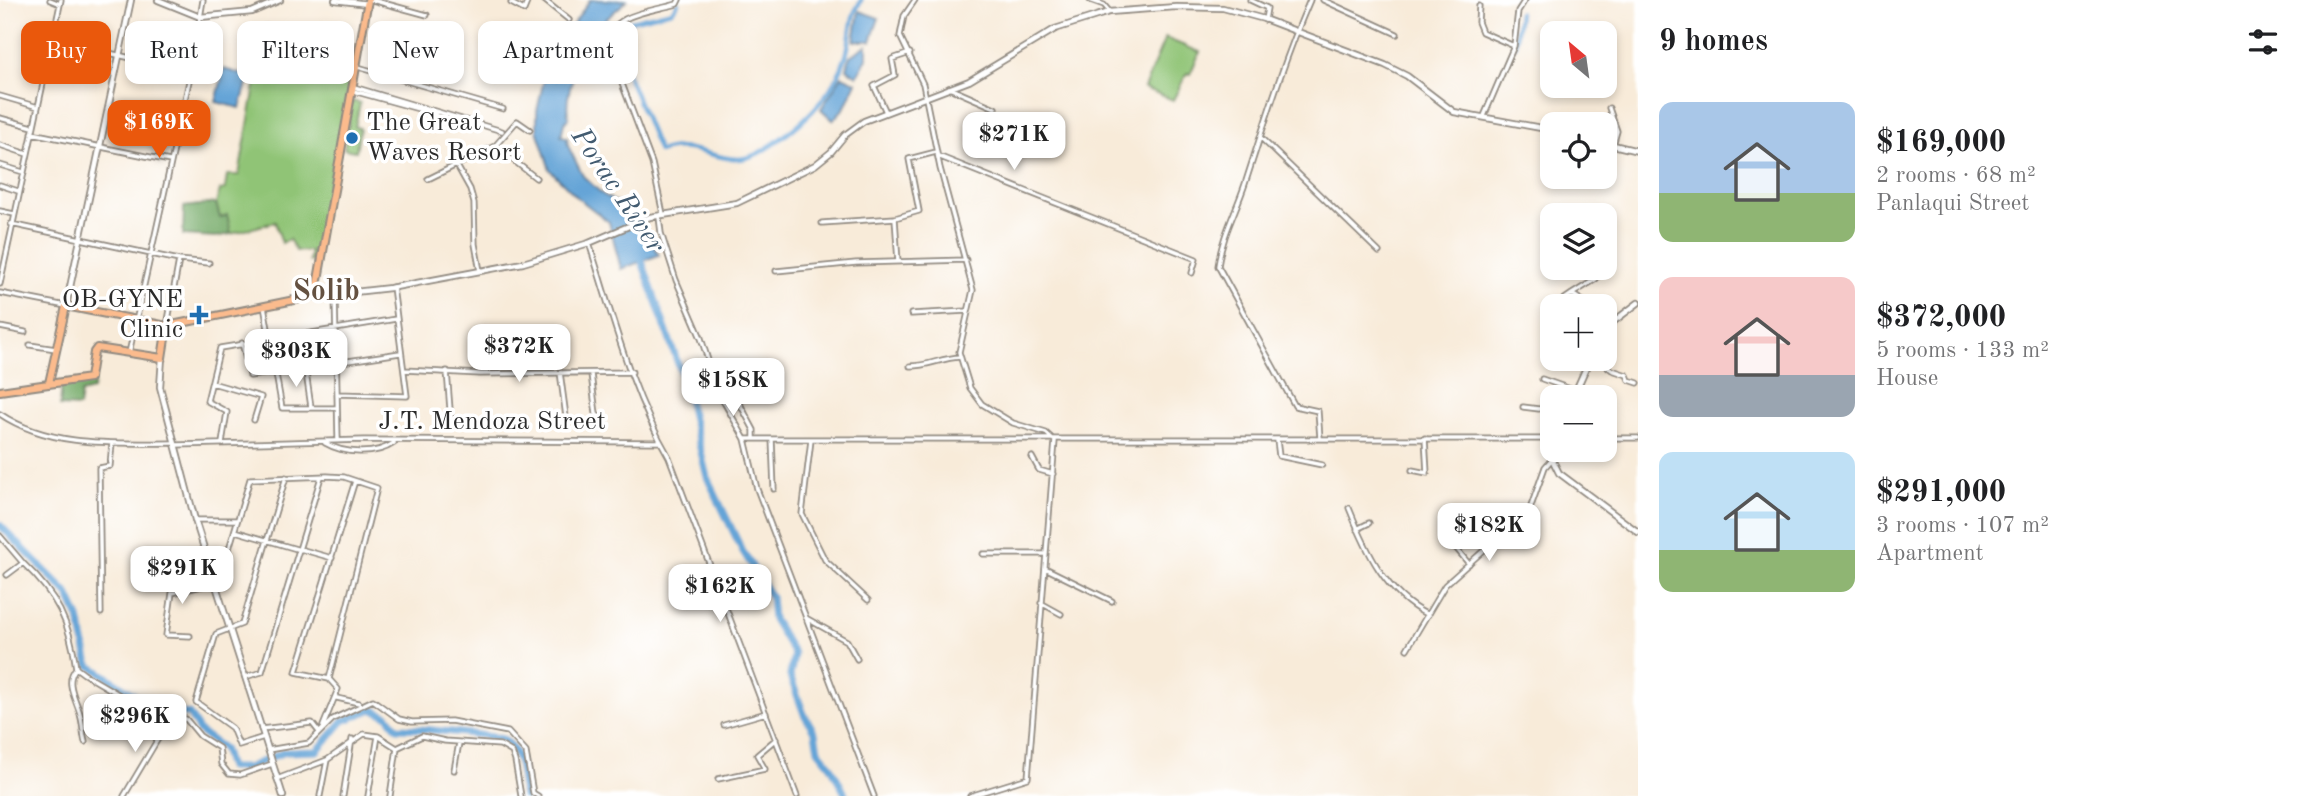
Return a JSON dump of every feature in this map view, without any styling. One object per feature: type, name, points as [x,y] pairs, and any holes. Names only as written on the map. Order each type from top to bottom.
[{"type":"main road","points":[[49,383],[66,306],[167,327],[309,297],[319,285],[351,88],[369,1]]},
{"type":"main road","points":[[0,391],[90,378],[96,349],[162,358],[167,327]]},
{"type":"street","points":[[50,0],[60,2],[56,21]]},
{"type":"street","points":[[0,293],[66,306],[131,0]]},
{"type":"street","points":[[158,0],[200,17],[252,12],[280,0]]},
{"type":"street","points":[[199,21],[203,0]]},
{"type":"street","points":[[335,0],[369,1],[427,15]]},
{"type":"street","points":[[511,3],[524,10],[528,0]]},
{"type":"street","points":[[544,0],[569,20]]},
{"type":"street","points":[[679,0],[677,4],[617,21],[608,33],[607,44],[652,163],[662,216],[661,233],[676,280],[701,338],[718,392],[745,439],[757,489],[874,796]]},
{"type":"street","points":[[915,0],[900,29],[925,96],[937,154],[973,290],[961,335],[960,356],[970,388],[982,404],[1019,426],[1046,433],[1055,441]]},
{"type":"street","points":[[1090,0],[1104,5],[1109,12]]},
{"type":"street","points":[[1250,0],[1267,8],[1265,20]]},
{"type":"street","points":[[1310,0],[1227,229],[1218,266],[1295,406],[1318,411],[1320,438]]},
{"type":"street","points":[[1323,0],[1397,34]]},
{"type":"street","points":[[1484,116],[1514,46],[1518,11],[1525,0]]},
{"type":"street","points":[[309,297],[393,287],[535,260],[589,243],[646,219],[737,203],[815,165],[831,152],[845,135],[886,112],[1001,65],[1055,29],[1109,12],[1200,6],[1223,8],[1265,20],[1360,55],[1407,76],[1454,112],[1540,128]]},
{"type":"street","points":[[1479,6],[1478,22],[1482,32],[1514,46]]},
{"type":"street","points":[[886,112],[874,86],[895,75],[892,59],[910,53]]},
{"type":"street","points":[[111,55],[125,58]]},
{"type":"street","points":[[356,66],[503,109]]},
{"type":"street","points":[[0,284],[43,84]]},
{"type":"street","points":[[129,353],[188,84]]},
{"type":"street","points":[[351,88],[433,113],[438,117]]},
{"type":"street","points":[[351,88],[502,131]]},
{"type":"street","points":[[948,88],[995,108]]},
{"type":"street","points":[[0,96],[38,107]]},
{"type":"street","points":[[1609,108],[1610,112]]},
{"type":"street","points":[[0,118],[33,127]]},
{"type":"street","points":[[150,121],[179,127]]},
{"type":"street","points":[[428,178],[495,146],[517,121],[530,130]]},
{"type":"street","points":[[32,133],[171,162]]},
{"type":"street","points":[[1260,137],[1379,252]]},
{"type":"street","points":[[0,145],[27,154]]},
{"type":"street","points":[[495,146],[536,178]]},
{"type":"street","points":[[1617,146],[1638,152]]},
{"type":"street","points":[[822,223],[895,218],[919,211],[909,159],[937,154],[1196,259],[1192,273]]},
{"type":"street","points":[[456,164],[472,196],[480,271]]},
{"type":"street","points":[[0,165],[23,172]]},
{"type":"street","points":[[0,185],[19,191]]},
{"type":"street","points":[[0,211],[14,214]]},
{"type":"street","points":[[895,218],[898,262]]},
{"type":"street","points":[[11,224],[179,260],[209,263]]},
{"type":"street","points":[[0,243],[8,246]]},
{"type":"street","points":[[589,243],[632,372],[660,442],[670,457],[797,796]]},
{"type":"street","points":[[167,327],[179,260]]},
{"type":"street","points":[[776,271],[807,266],[966,260]]},
{"type":"street","points":[[1572,294],[1594,280]]},
{"type":"street","points":[[338,394],[407,396],[393,287]]},
{"type":"street","points":[[335,295],[338,440]]},
{"type":"street","points":[[1617,319],[1638,303]]},
{"type":"street","points":[[264,306],[282,408],[337,408]]},
{"type":"street","points":[[911,314],[967,311]]},
{"type":"street","points":[[222,444],[227,412],[206,401],[220,348],[270,337],[396,319]]},
{"type":"street","points":[[0,327],[25,332]]},
{"type":"street","points":[[243,343],[250,376],[400,353]]},
{"type":"street","points":[[30,345],[57,349]]},
{"type":"street","points":[[911,366],[929,366],[939,359],[960,356]]},
{"type":"street","points":[[162,358],[160,387],[174,444],[214,586],[283,796]]},
{"type":"street","points":[[305,366],[311,407]]},
{"type":"street","points":[[404,370],[591,374],[632,372]]},
{"type":"street","points":[[447,371],[451,422]]},
{"type":"street","points":[[1616,371],[1627,374],[1629,380],[1638,383]]},
{"type":"street","points":[[560,372],[567,424]]},
{"type":"street","points":[[591,374],[596,414],[605,423]]},
{"type":"street","points":[[1542,379],[1559,385]]},
{"type":"street","points":[[212,383],[261,397],[254,421]]},
{"type":"street","points":[[733,391],[754,429],[754,439]]},
{"type":"street","points":[[1523,407],[1540,409]]},
{"type":"street","points":[[0,414],[24,427],[54,436],[112,443],[323,442],[351,452],[388,447],[396,442]]},
{"type":"street","points":[[1412,470],[1427,473],[1425,438]]},
{"type":"street","points":[[1617,438],[1638,438]]},
{"type":"street","points":[[745,439],[1540,439]]},
{"type":"street","points":[[772,439],[774,489]]},
{"type":"street","points":[[811,440],[802,507],[804,520],[825,560],[868,600]]},
{"type":"street","points":[[1277,440],[1279,456],[1322,465]]},
{"type":"street","points":[[970,796],[1028,778],[1055,441]]},
{"type":"street","name":"J.T. Mendoza Street","points":[[323,442],[660,442]]},
{"type":"street","points":[[101,613],[99,468],[110,467],[112,443]]},
{"type":"street","points":[[1032,457],[1039,470],[1053,474]]},
{"type":"street","points":[[1407,649],[1445,585],[1530,509],[1549,462]]},
{"type":"street","points":[[1554,462],[1565,479],[1638,532]]},
{"type":"street","points":[[264,737],[239,745],[232,728],[196,702],[216,634],[242,624],[286,477]]},
{"type":"street","points":[[245,677],[262,672],[321,477]]},
{"type":"street","points":[[190,636],[166,635],[172,593],[206,585],[214,586],[219,582],[250,479],[344,477],[377,488],[329,679]]},
{"type":"street","points":[[268,751],[302,746],[313,741],[337,698],[338,689],[329,679],[296,672],[355,481]]},
{"type":"street","points":[[1349,508],[1385,579],[1402,599],[1428,615]]},
{"type":"street","points":[[195,520],[237,520]]},
{"type":"street","points":[[1357,528],[1369,523]]},
{"type":"street","points":[[234,531],[332,558]]},
{"type":"street","points":[[0,536],[60,604],[76,667],[122,697],[166,719],[186,719],[200,736],[217,746],[221,764],[229,774],[240,775],[272,762]]},
{"type":"street","points":[[1447,537],[1469,564]]},
{"type":"street","points":[[983,554],[1045,554]]},
{"type":"street","points":[[7,575],[23,563]]},
{"type":"street","points":[[1044,567],[1112,601]]},
{"type":"street","points":[[1041,603],[1061,614]]},
{"type":"street","points":[[805,616],[816,626],[847,641],[857,659]]},
{"type":"street","points":[[76,667],[72,672],[71,686],[82,719],[85,742]]},
{"type":"street","points":[[337,698],[361,704]]},
{"type":"street","points":[[321,730],[333,719],[373,700],[380,702],[400,719],[412,722],[451,721],[508,732],[526,752],[533,793],[538,796]]},
{"type":"street","points":[[724,725],[766,713]]},
{"type":"street","points":[[124,796],[165,727],[166,719]]},
{"type":"street","points":[[261,729],[312,723],[321,730]]},
{"type":"street","points":[[277,779],[327,760],[352,739],[364,734],[378,736],[397,748]]},
{"type":"street","points":[[368,796],[378,736]]},
{"type":"street","points":[[397,748],[422,736],[459,743],[493,743],[512,752],[521,796]]},
{"type":"street","points":[[343,796],[352,739]]},
{"type":"street","points":[[718,779],[765,769],[757,755],[776,739]]},
{"type":"street","points":[[454,770],[459,743]]},
{"type":"street","points":[[390,796],[397,748]]},
{"type":"street","points":[[320,796],[327,760]]},
{"type":"green space","points":[[1165,38],[1200,52],[1173,100],[1144,88]]},
{"type":"green space","points":[[255,84],[349,84],[313,262],[309,261],[311,251],[296,251],[289,239],[282,243],[275,222],[231,234],[227,215],[220,219],[216,203],[220,190],[225,189],[227,175],[239,175]]},
{"type":"green space","points":[[352,101],[360,103],[355,127],[360,128],[356,151],[344,149]]},
{"type":"green space","points":[[216,203],[220,218],[227,215],[231,234],[216,237],[183,235],[184,207]]},
{"type":"green space","points":[[94,380],[93,390],[81,393],[79,407],[60,406],[62,382]]},
{"type":"water","points":[[590,0],[627,0],[604,21],[575,21]]},
{"type":"water","points":[[859,11],[879,18],[871,41],[854,41]]},
{"type":"water","points":[[867,45],[867,58],[857,76],[847,69],[850,56]]},
{"type":"water","points":[[224,69],[237,73],[237,84],[247,84],[240,108],[216,102],[220,84],[223,84]]},
{"type":"water","points":[[842,76],[856,82],[845,107],[833,120],[821,109]]},
{"type":"water","points":[[543,84],[571,84],[567,109],[569,118],[564,123],[561,136],[567,137],[568,146],[583,176],[602,194],[633,212],[659,255],[621,269],[609,222],[578,198],[550,170],[537,130],[537,111]]},
{"type":"waterway","points":[[678,3],[672,11],[618,24],[612,36],[659,152],[679,148],[742,159],[762,151],[798,125],[827,93],[846,56],[854,14],[861,0]]},
{"type":"waterway","points":[[1515,46],[1519,13]]},
{"type":"waterway","name":"Porac River","points":[[639,253],[683,378],[707,477],[742,550],[771,597],[773,619],[794,654],[790,676],[804,714],[815,733],[818,750],[831,766],[846,796]]},
{"type":"waterway","points":[[0,525],[68,594],[79,618],[89,665],[148,703],[161,709],[189,714],[200,732],[223,748],[229,768],[247,768],[284,752],[317,751],[343,721],[372,709],[388,716],[397,728],[435,730],[505,740],[518,758],[524,796]]},
{"type":"place","name":"The Great Waves Resort","points":[[352,138]]},
{"type":"place","name":"OB-GYNE Clinic","points":[[199,315]]},
{"type":"district","name":"Solib","points":[[326,292]]}]
